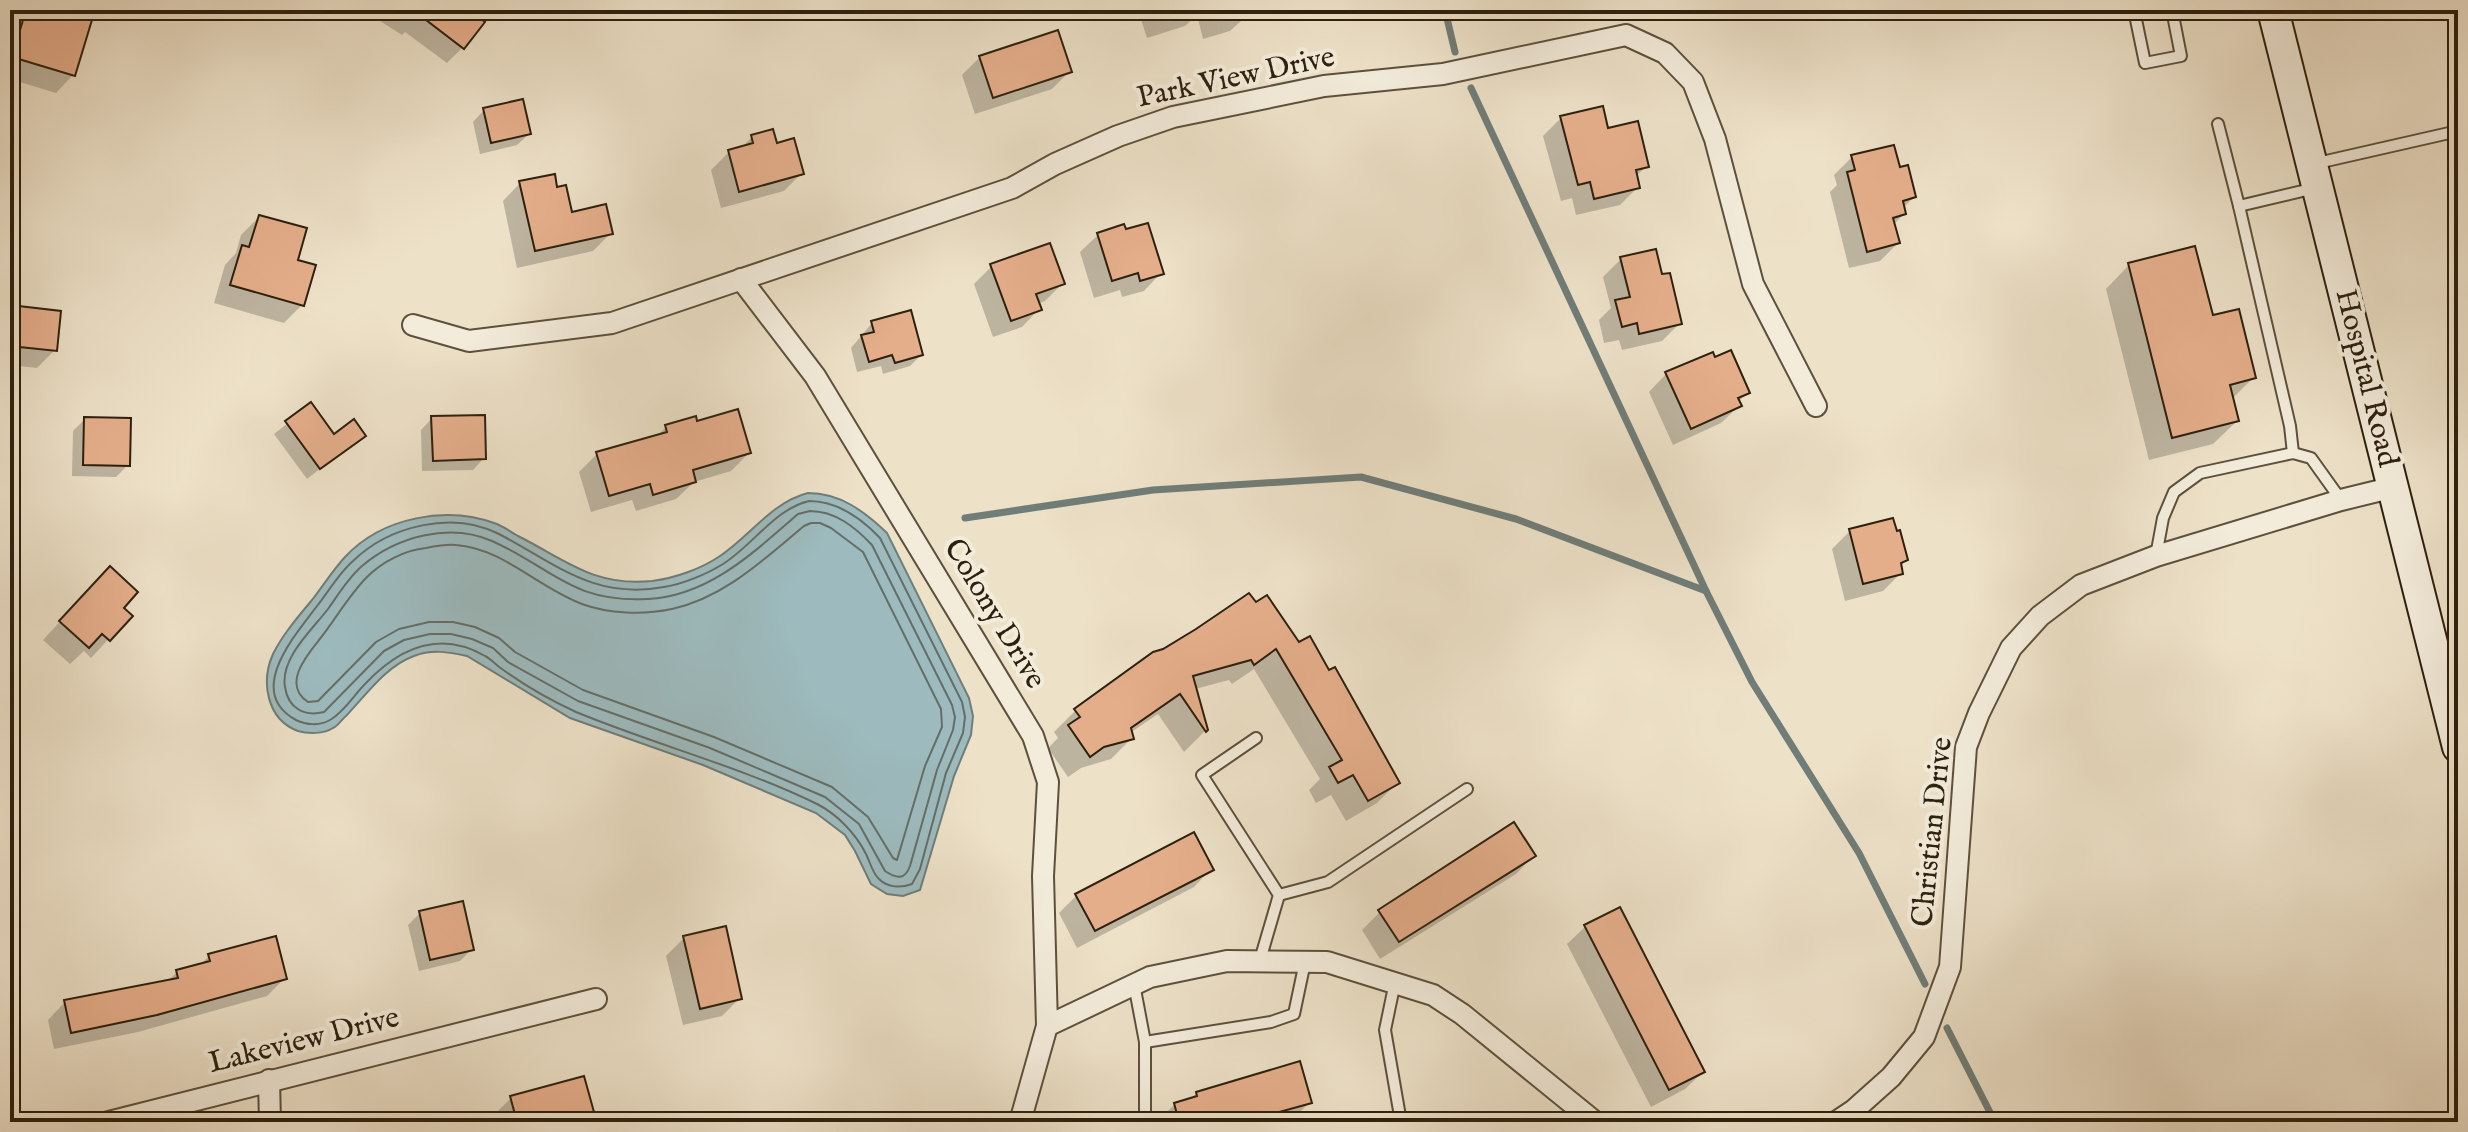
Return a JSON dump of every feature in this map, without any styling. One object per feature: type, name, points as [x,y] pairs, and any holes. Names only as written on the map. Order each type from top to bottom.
[{"type":"street","name":"Hospital Road","points":[[2273,10],[2458,747]]},
{"type":"street","name":"Park View Drive","points":[[413,325],[469,341],[612,323],[1012,188],[1067,158],[1173,117],[1324,86],[1443,74],[1626,35],[1665,53],[1693,82],[1715,139],[1753,284],[1816,406]]},
{"type":"street","name":"Colony Drive","points":[[741,279],[815,376],[1033,736],[1048,782],[1043,876],[1047,1026]]},
{"type":"street","name":"Christian Drive","points":[[1836,1122],[1891,1077],[1924,1037],[1950,967],[1966,747],[2011,648],[2040,616],[2081,585],[2156,556],[2394,487]]},
{"type":"street","points":[[1020,1122],[1047,1026],[1150,977],[1227,961],[1260,960],[1327,962],[1433,995],[1462,1014],[1595,1122]]},
{"type":"street","name":"Lakeview Drive","points":[[109,1122],[596,999]]},
{"type":"street","points":[[269,1080],[270,1122]]},
{"type":"lane","points":[[2134,10],[2145,63],[2181,56],[2172,10]]},
{"type":"lane","points":[[2218,124],[2290,426],[2293,453]]},
{"type":"lane","points":[[2239,206],[2314,176],[2458,131]]},
{"type":"lane","points":[[2156,556],[2163,518],[2174,492],[2200,473],[2293,453],[2311,458],[2341,500]]},
{"type":"lane","points":[[1256,738],[1202,775],[1279,895],[1260,960]]},
{"type":"lane","points":[[1279,895],[1328,882],[1467,789]]},
{"type":"lane","points":[[1145,1042],[1271,1022],[1294,1014],[1305,962]]},
{"type":"lane","points":[[1395,982],[1385,1030],[1401,1122]]},
{"type":"lane","points":[[1134,984],[1145,1042],[1145,1122]]},
{"type":"water","points":[[808,493],[831,496],[851,505],[887,533],[969,698],[973,716],[971,735],[954,776],[920,890],[903,896],[887,894],[871,884],[845,835],[816,813],[703,765],[570,718],[467,656],[434,652],[404,661],[377,682],[337,726],[325,731],[298,731],[287,725],[279,718],[269,698],[269,665],[291,626],[345,557],[377,532],[396,524],[437,516],[478,518],[500,525],[597,576],[632,582],[652,581],[670,578],[713,561],[783,504]]},
{"type":"building","points":[[26,10],[95,10],[75,76],[12,57]]},
{"type":"building","points":[[413,10],[470,10],[485,22],[464,49]]},
{"type":"building","points":[[1058,30],[1072,72],[993,98],[979,56]]},
{"type":"building","points":[[523,99],[531,134],[491,143],[483,108]]},
{"type":"building","points":[[1603,106],[1608,128],[1638,121],[1649,167],[1636,170],[1640,188],[1594,199],[1590,182],[1578,185],[1560,116]]},
{"type":"building","points":[[773,129],[777,143],[794,138],[804,174],[739,192],[728,150],[753,143],[751,135]]},
{"type":"building","points":[[1894,145],[1900,167],[1908,165],[1916,197],[1903,201],[1906,214],[1893,218],[1900,243],[1867,252],[1847,172],[1855,170],[1851,155]]},
{"type":"building","points":[[555,174],[557,187],[566,185],[572,212],[606,204],[613,234],[535,251],[519,181]]},
{"type":"building","points":[[259,215],[307,228],[298,260],[316,265],[304,306],[230,285],[242,245],[249,247]]},
{"type":"building","points":[[1148,223],[1164,274],[1140,281],[1138,273],[1112,281],[1097,233],[1124,224],[1126,229]]},
{"type":"building","points":[[1050,243],[1065,284],[1036,294],[1042,310],[1011,321],[990,264]]},
{"type":"building","points":[[2195,246],[2213,315],[2239,309],[2256,378],[2230,385],[2239,421],[2172,438],[2128,263]]},
{"type":"building","points":[[1656,249],[1662,274],[1670,273],[1682,324],[1639,334],[1637,323],[1622,327],[1615,300],[1630,297],[1620,257]]},
{"type":"building","points":[[10,305],[61,311],[57,351],[10,346]]},
{"type":"building","points":[[911,310],[923,355],[895,363],[892,355],[869,362],[861,335],[874,332],[871,321]]},
{"type":"building","points":[[1731,350],[1750,393],[1738,398],[1742,406],[1691,429],[1665,372],[1713,352],[1715,357]]},
{"type":"building","points":[[311,402],[334,434],[354,419],[366,436],[320,469],[285,421]]},
{"type":"building","points":[[738,409],[751,453],[693,470],[696,482],[653,495],[650,484],[609,496],[596,452],[667,432],[665,425],[696,416],[697,421]]},
{"type":"building","points":[[485,415],[486,459],[433,461],[431,416]]},
{"type":"building","points":[[84,417],[131,418],[130,466],[83,465]]},
{"type":"building","points":[[1893,518],[1897,531],[1900,530],[1908,560],[1901,563],[1903,574],[1863,584],[1849,529]]},
{"type":"building","points":[[110,566],[138,592],[124,608],[133,616],[110,641],[102,634],[89,648],[59,621]]},
{"type":"building","points":[[1249,593],[1256,602],[1267,595],[1299,642],[1310,636],[1329,670],[1335,667],[1400,783],[1368,801],[1353,775],[1338,783],[1329,767],[1342,760],[1276,649],[1254,665],[1251,660],[1193,676],[1208,730],[1206,732],[1180,694],[1131,728],[1134,739],[1104,747],[1090,757],[1068,725],[1080,717],[1074,709],[1153,652],[1196,629]]},
{"type":"building","points":[[1514,822],[1536,856],[1399,942],[1378,910]]},
{"type":"building","points":[[1194,832],[1214,870],[1095,931],[1075,894]]},
{"type":"building","points":[[463,901],[474,950],[430,960],[419,911]]},
{"type":"building","points":[[1620,907],[1705,1072],[1669,1090],[1584,925]]},
{"type":"building","points":[[726,926],[742,999],[700,1009],[683,936]]},
{"type":"building","points":[[276,936],[287,979],[157,1015],[71,1033],[64,1000],[178,978],[176,970],[210,961],[208,954]]},
{"type":"building","points":[[1300,1061],[1312,1103],[1243,1122],[1179,1122],[1174,1103],[1197,1096],[1196,1092]]},
{"type":"building","points":[[584,1076],[594,1112],[556,1122],[517,1122],[510,1096]]},
{"type":"waterway","points":[[1445,10],[1455,52]]},
{"type":"waterway","points":[[1471,88],[1706,591],[1752,682],[1859,853],[1925,984]]},
{"type":"waterway","points":[[965,518],[1153,490],[1361,477],[1516,519],[1706,591]]},
{"type":"waterway","points":[[1947,1028],[1995,1122]]}]
